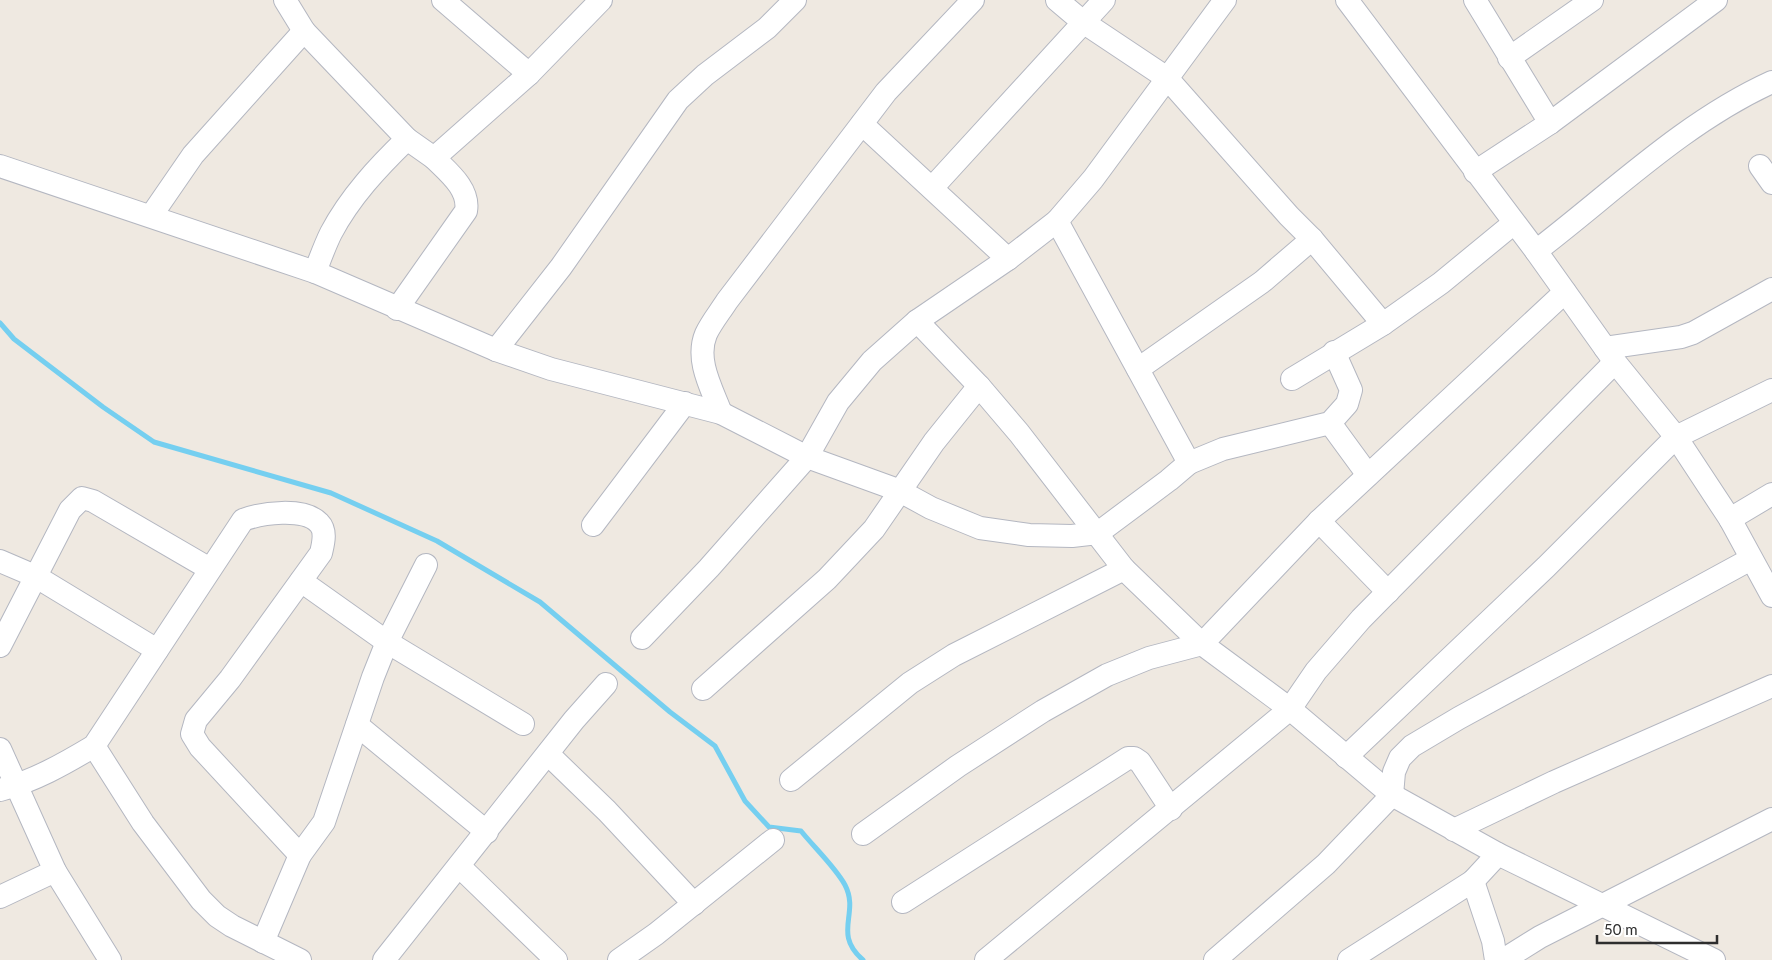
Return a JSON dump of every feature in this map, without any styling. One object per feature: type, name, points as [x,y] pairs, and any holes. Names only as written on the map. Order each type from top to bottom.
[{"type":"street","points":[[285,0],[304,31],[407,139],[434,158],[456,182],[468,202],[466,211],[397,308]]},
{"type":"street","points":[[443,0],[529,74]]},
{"type":"street","points":[[434,158],[529,74],[601,0]]},
{"type":"street","points":[[496,350],[561,267],[678,100],[705,75],[767,28],[796,0]]},
{"type":"street","points":[[721,413],[704,366],[702,350],[706,334],[727,301],[886,92],[973,0]]},
{"type":"street","points":[[1057,0],[1083,22],[1167,78],[1289,216],[1312,239],[1383,324]]},
{"type":"street","points":[[932,188],[1104,0]]},
{"type":"street","points":[[642,638],[709,568],[807,457],[838,402],[872,361],[917,321],[1008,258],[1057,221],[1093,179],[1225,0]]},
{"type":"street","points":[[1347,0],[1536,251],[1610,355],[1676,437],[1730,519],[1772,596]]},
{"type":"street","points":[[1475,0],[1550,123]]},
{"type":"street","points":[[1509,58],[1592,0]]},
{"type":"street","points":[[1476,172],[1550,123],[1716,0]]},
{"type":"street","points":[[151,216],[193,155],[304,31]]},
{"type":"street","points":[[1536,251],[1685,134],[1751,92],[1772,82]]},
{"type":"street","points":[[862,124],[1008,258]]},
{"type":"street","points":[[315,272],[330,234],[348,204],[385,160],[407,139]]},
{"type":"street","points":[[0,166],[315,272],[496,350],[602,384],[721,413],[807,457],[898,490],[931,508],[980,528],[1029,536],[1072,536],[1098,533],[1189,463],[1223,449],[1330,423],[1347,404],[1351,390],[1334,352]]},
{"type":"street","points":[[1057,221],[1189,463]]},
{"type":"street","points":[[1292,379],[1383,324],[1441,283],[1514,224]]},
{"type":"street","points":[[1138,369],[1262,282],[1312,239]]},
{"type":"street","points":[[986,960],[1290,709],[1333,650],[1610,355],[1693,334],[1772,289]]},
{"type":"street","points":[[863,834],[958,766],[1043,711],[1107,675],[1149,658],[1202,644],[1319,521],[1565,292]]},
{"type":"street","points":[[917,321],[979,386],[1019,433],[1124,569],[1202,644],[1290,709],[1392,795],[1498,854],[1602,907],[1617,912],[1714,960]]},
{"type":"street","points":[[703,689],[827,579],[874,529],[898,490],[979,386]]},
{"type":"street","points":[[1346,757],[1546,567],[1676,437],[1772,390]]},
{"type":"street","points":[[593,525],[685,403]]},
{"type":"street","points":[[1330,423],[1368,475]]},
{"type":"street","points":[[1730,519],[1772,494]]},
{"type":"street","points":[[0,646],[70,510],[82,498],[93,500],[210,569]]},
{"type":"street","points":[[8,788],[56,768],[94,746],[243,520],[257,514],[282,512],[311,518],[320,524],[324,538],[321,553],[230,679],[196,720],[192,734],[200,747],[300,855]]},
{"type":"street","points":[[1319,521],[1388,592]]},
{"type":"street","points":[[1227,956],[1326,864],[1392,795],[1397,765],[1400,758],[1412,746],[1459,718],[1751,559]]},
{"type":"street","points":[[0,561],[35,576],[157,650]]},
{"type":"street","points":[[263,942],[300,855],[324,822],[373,677],[426,565]]},
{"type":"street","points":[[791,780],[888,700],[947,660],[1124,569]]},
{"type":"street","points":[[301,581],[388,642],[523,724]]},
{"type":"street","points":[[396,955],[459,866],[606,684]]},
{"type":"street","points":[[1454,830],[1554,782],[1772,686]]},
{"type":"street","points":[[357,725],[487,832]]},
{"type":"street","points":[[94,746],[143,823],[202,900],[217,916],[232,926],[300,960]]},
{"type":"street","points":[[0,749],[8,788],[55,871],[110,960]]},
{"type":"street","points":[[548,754],[607,811],[694,904]]},
{"type":"street","points":[[902,902],[1128,758],[1140,762],[1171,809]]},
{"type":"street","points":[[1503,960],[1540,938],[1772,819]]},
{"type":"street","points":[[619,960],[694,904],[773,840]]},
{"type":"street","points":[[1349,960],[1473,880],[1498,854]]},
{"type":"street","points":[[459,866],[556,960]]},
{"type":"street","points":[[0,897],[55,871]]},
{"type":"street","points":[[1473,880],[1493,941],[1496,960]]},
{"type":"waterway","points":[[0,323],[14,339],[103,407],[154,442],[331,493],[437,541],[540,602],[670,712],[715,746],[745,801],[769,827],[801,831],[830,864],[845,885],[850,905],[849,941],[863,960]]}]
